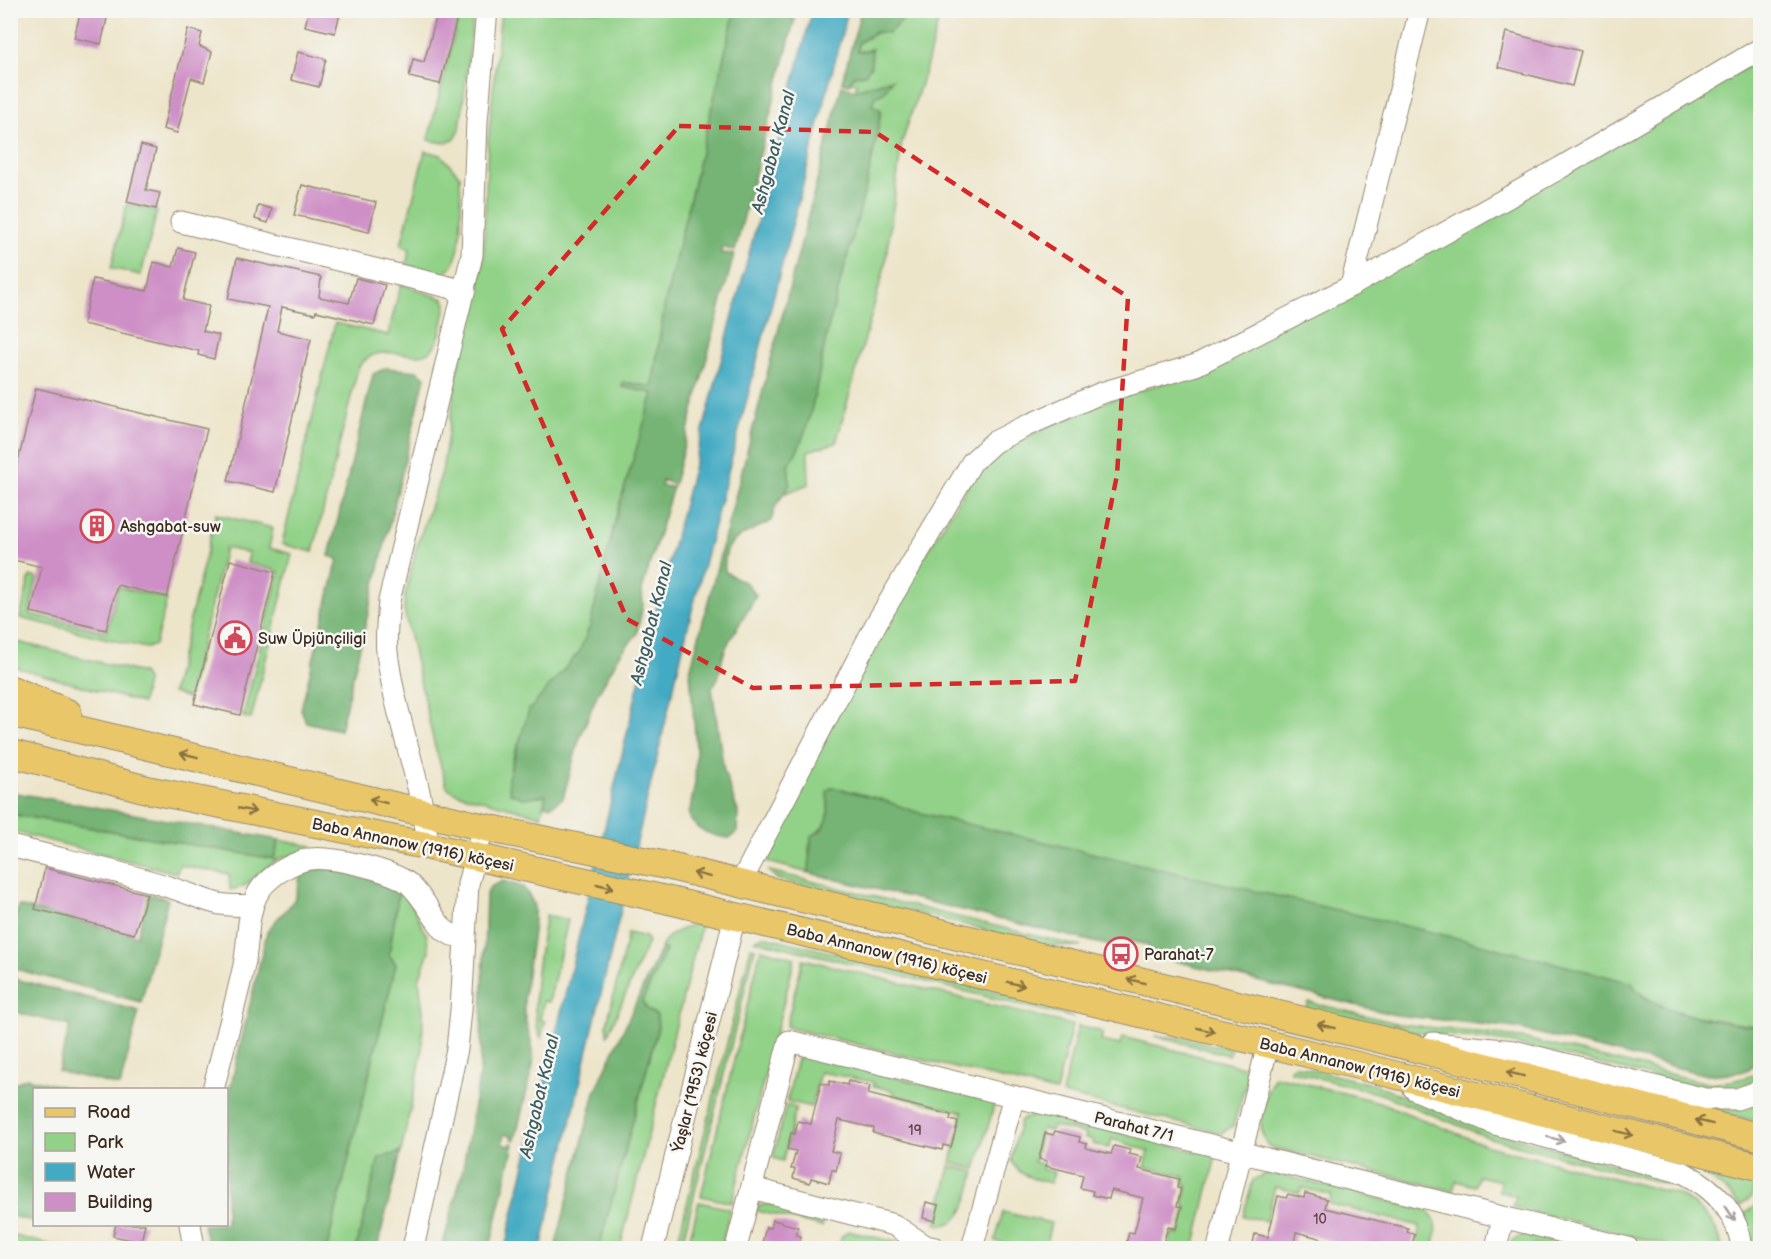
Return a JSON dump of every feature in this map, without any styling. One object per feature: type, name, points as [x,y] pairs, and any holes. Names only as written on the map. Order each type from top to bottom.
[{"type":"main road","points":[[10,689],[144,744]]},
{"type":"main road","name":"Baba Annanow (1916) köçesi","points":[[10,712],[483,827],[664,865],[1371,1037],[1761,1137]]},
{"type":"main road","name":"Baba Annanow (1916) köçesi","points":[[10,753],[149,790],[428,846],[659,898],[1364,1067],[1761,1167]]},
{"type":"main road","points":[[10,772],[149,790]]},
{"type":"street","points":[[428,846],[425,813],[392,686],[387,649],[389,601],[472,255],[477,121],[487,10]]},
{"type":"street","points":[[1351,286],[1420,10]]},
{"type":"street","points":[[740,884],[876,622],[972,462],[994,442],[1101,393],[1196,365],[1351,286],[1560,168],[1761,49]]},
{"type":"street","points":[[181,222],[465,291]]},
{"type":"street","points":[[413,1248],[457,1049],[468,884],[483,827]]},
{"type":"street","points":[[10,846],[173,888],[226,907],[252,905]]},
{"type":"street","points":[[213,1088],[243,971],[252,905],[268,880],[289,867],[309,859],[339,862],[396,876],[406,882],[444,930],[452,935],[465,937]]},
{"type":"street","name":"Ýaşlar (1953) köçesi","points":[[653,1248],[735,916]]},
{"type":"street","name":"Baba Annanow (1916) köçesi","points":[[1371,1037],[1514,1051],[1705,1099],[1737,1099],[1761,1091]]},
{"type":"street","name":"Parahat 7/1","points":[[736,1248],[789,1041],[1628,1248]]},
{"type":"street","points":[[1218,1248],[1268,1044]]},
{"type":"street","points":[[1364,1067],[1495,1124],[1684,1173],[1704,1186],[1731,1212],[1741,1234],[1743,1248]]},
{"type":"street","points":[[972,1248],[1014,1096]]},
{"type":"street","points":[[752,1188],[894,1225],[926,1246],[935,1248]]},
{"type":"street","points":[[1496,1248],[1503,1218]]},
{"type":"street","points":[[190,1226],[194,1248]]},
{"type":"highlighted area","points":[[679,126],[875,132],[1128,297],[1117,475],[1075,681],[753,688],[627,619],[502,329]]},
{"type":"green space","points":[[460,11],[474,11],[460,129],[454,140],[444,143],[428,140]]},
{"type":"green space","points":[[501,11],[735,11],[665,303],[652,387],[623,382],[622,387],[653,393],[646,423],[618,511],[592,623],[579,653],[544,701],[522,737],[509,774],[510,793],[523,798],[546,795],[541,816],[456,793],[447,787],[434,743],[404,610],[416,549],[442,472],[458,369],[483,265],[488,141]]},
{"type":"green space","points":[[735,11],[784,11],[783,17],[795,18],[735,251],[722,247],[721,253],[734,254],[674,484],[662,480],[661,486],[673,487],[642,590],[643,604],[637,634],[621,653],[597,695],[579,740],[563,798],[551,806],[544,805],[546,795],[523,798],[510,793],[508,778],[529,710],[579,652],[590,626],[617,513],[653,393],[622,387],[623,382],[652,387],[665,303]]},
{"type":"green space","points":[[784,11],[797,11],[796,15]]},
{"type":"green space","points":[[861,11],[911,11],[889,33],[875,32],[858,43],[858,52],[872,49],[871,66],[865,74],[853,76],[850,84],[842,82]]},
{"type":"green space","points":[[911,11],[941,11],[926,68],[902,142],[885,266],[836,443],[808,451],[809,484],[786,493],[790,484],[788,464],[796,453],[808,421],[827,333],[870,166],[881,110],[872,105],[875,96],[891,80],[855,90],[857,83],[850,82],[853,76],[870,66],[872,49],[858,52],[858,43],[910,14]]},
{"type":"green space","points":[[1760,60],[1760,1027],[1694,1016],[1663,1006],[1635,989],[916,812],[843,789],[827,797],[828,820],[810,844],[809,873],[768,862],[780,826],[882,624],[974,476],[999,450],[1095,405],[1200,371]]},
{"type":"green space","points":[[892,79],[884,92],[875,96],[872,105],[881,110],[870,166],[827,333],[808,421],[803,438],[788,464],[790,484],[775,507],[771,521],[737,538],[727,551],[725,572],[746,583],[756,595],[727,646],[719,675],[712,688],[724,771],[738,812],[737,832],[730,838],[718,836],[700,829],[691,821],[689,815],[695,783],[696,748],[690,671],[842,85],[855,90]]},
{"type":"green space","points":[[425,151],[441,155],[460,176],[459,243],[457,256],[445,274],[406,265],[410,249],[401,245]]},
{"type":"green space","points":[[127,204],[157,211],[141,275],[111,268]]},
{"type":"green space","points":[[401,284],[444,299],[446,304],[438,338],[433,348],[426,353],[418,355],[387,352],[377,354],[367,358],[358,368],[313,552],[282,544],[335,323],[388,335]]},
{"type":"green space","points":[[386,368],[417,371],[425,377],[340,730],[306,722],[301,709],[338,559],[329,556],[373,374]]},
{"type":"green space","points":[[216,514],[273,528],[269,548],[292,554],[251,719],[243,717],[279,571],[247,563],[249,553],[225,548],[188,698],[172,693]]},
{"type":"green space","points":[[30,576],[37,578],[29,614],[107,632],[118,587],[167,599],[155,645],[146,648],[20,618]]},
{"type":"green space","points":[[10,640],[142,673],[147,682],[142,703],[11,666]]},
{"type":"green space","points":[[832,787],[880,799],[916,812],[1461,939],[1632,983],[1641,994],[1654,1003],[1671,1010],[1760,1027],[1760,1058],[1749,1069],[1740,1072],[1707,1075],[1516,1028],[1396,1015],[1150,955],[1148,945],[1130,941],[1123,949],[809,873],[811,836],[823,828],[826,823],[828,817],[827,791]]},
{"type":"green space","points":[[11,792],[279,840],[274,859],[11,814]]},
{"type":"green space","points":[[10,814],[274,859],[279,840],[312,846],[310,851],[278,859],[244,886],[230,890],[229,874],[179,865],[177,873],[11,831]]},
{"type":"green space","points":[[308,868],[333,869],[393,883],[399,890],[389,955],[396,964],[327,1248],[209,1248],[203,1226],[228,1226],[228,1097],[267,932],[290,906],[297,894],[300,873]]},
{"type":"green space","points":[[769,871],[1081,947],[1048,945],[777,879]]},
{"type":"green space","points":[[503,881],[523,887],[533,903],[534,923],[525,985],[524,1010],[533,1051],[533,1065],[515,1140],[512,1136],[504,1134],[502,1144],[510,1146],[511,1143],[514,1144],[490,1248],[442,1248],[462,1173],[480,1072],[486,895],[490,887]]},
{"type":"green space","points":[[393,883],[406,892],[427,936],[429,951],[419,980],[423,1012],[422,1054],[401,1152],[379,1159],[356,1248],[327,1248],[396,964],[389,955],[399,891]]},
{"type":"green space","points":[[149,894],[168,899],[141,1002],[11,968],[11,936],[18,906],[137,936]]},
{"type":"green space","points":[[546,915],[568,920],[549,1002],[544,1001],[540,1020],[545,1021],[541,1038],[537,1027],[535,996]]},
{"type":"green space","points":[[694,924],[701,926],[620,1248],[599,1248],[658,1027],[642,1002],[665,951],[661,948],[664,942],[674,933]]},
{"type":"green space","points":[[628,933],[646,937],[648,942],[607,1037],[607,1024]]},
{"type":"green space","points":[[763,936],[1038,1002],[1074,1018],[755,940]]},
{"type":"green space","points":[[751,947],[755,948],[681,1248],[676,1248]]},
{"type":"green space","points":[[661,948],[666,950],[642,1002],[648,1010],[657,1015],[658,1027],[599,1248],[555,1248],[595,1092]]},
{"type":"green space","points":[[761,949],[795,958],[732,1203],[701,1196]]},
{"type":"green space","points":[[803,959],[1072,1025],[1056,1092],[786,1027]]},
{"type":"green space","points":[[11,978],[139,1011],[120,1086],[58,1071],[70,1026],[11,1011]]},
{"type":"green space","points":[[1308,1002],[1400,1024],[1521,1038],[1707,1083],[1732,1081],[1753,1075],[1757,1080],[1733,1088],[1706,1089],[1502,1041],[1399,1030],[1306,1008]]},
{"type":"green space","points":[[1078,1026],[1103,1032],[1101,1041],[1120,1045],[1122,1037],[1247,1068],[1247,1080],[1233,1126],[1221,1133],[1062,1094]]},
{"type":"green space","points":[[1155,1036],[1184,1038],[1231,1049],[1229,1055]]},
{"type":"green space","points":[[804,1055],[995,1102],[976,1169],[951,1163],[963,1112],[893,1095],[894,1091],[873,1086],[874,1082],[820,1072],[811,1107],[787,1101],[797,1059]]},
{"type":"green space","points":[[1297,1066],[1375,1085],[1482,1129],[1688,1184],[1725,1216],[1720,1219],[1699,1199],[1678,1187],[1490,1138],[1381,1094],[1291,1071],[1292,1067]]},
{"type":"green space","points":[[1275,1076],[1379,1102],[1488,1146],[1676,1194],[1699,1209],[1712,1223],[1722,1248],[1673,1248],[1513,1207],[1516,1196],[1498,1191],[1501,1181],[1478,1176],[1475,1186],[1456,1181],[1453,1191],[1271,1147],[1265,1141],[1261,1123],[1264,1102]]},
{"type":"green space","points":[[26,1078],[68,1088],[33,1088],[33,1222],[11,1216],[11,1085]]},
{"type":"green space","points":[[1760,1102],[1760,1122],[1706,1109],[1741,1108]]},
{"type":"green space","points":[[786,1105],[796,1108],[783,1161],[773,1158]]},
{"type":"green space","points":[[1037,1113],[1216,1156],[1194,1248],[1168,1248],[1172,1232],[1179,1234],[1186,1205],[1183,1204],[1187,1185],[1183,1184],[1184,1176],[1145,1167],[1149,1151],[1112,1139],[1109,1148],[1092,1144],[1093,1140],[1085,1138],[1086,1134],[1052,1126],[1051,1131],[1042,1129],[1034,1162],[1043,1164],[1042,1169],[1054,1172],[1051,1183],[1028,1176],[1018,1170],[1011,1160],[1020,1121]]},
{"type":"green space","points":[[401,1152],[377,1248],[356,1248],[379,1158]]},
{"type":"green space","points":[[950,1166],[975,1172],[968,1199],[960,1216],[946,1224],[936,1224]]},
{"type":"green space","points":[[1700,1168],[1755,1181],[1751,1198],[1740,1206],[1729,1193],[1698,1170]]},
{"type":"green space","points":[[1269,1172],[1426,1210],[1434,1218],[1437,1228],[1433,1248],[1415,1248],[1420,1226],[1329,1204],[1331,1195],[1302,1188],[1300,1193],[1275,1187],[1266,1221],[1243,1216],[1253,1180]]},
{"type":"green space","points":[[699,1202],[730,1209],[721,1248],[687,1248]]},
{"type":"green space","points":[[769,1204],[819,1216],[822,1227],[754,1210],[758,1206]]},
{"type":"green space","points":[[1758,1204],[1760,1205],[1760,1248],[1753,1248],[1744,1214]]},
{"type":"green space","points":[[1003,1212],[1051,1223],[1045,1248],[1025,1248],[995,1241]]},
{"type":"green space","points":[[849,1231],[904,1244],[911,1248],[877,1248],[851,1242],[849,1248],[838,1248],[842,1236]]},
{"type":"green space","points":[[11,1235],[60,1247],[60,1248],[11,1248]]},
{"type":"green space","points":[[1525,1235],[1581,1248],[1546,1248],[1534,1245],[1533,1248],[1509,1248],[1514,1239]]},
{"type":"water","points":[[812,11],[848,11],[689,622],[541,1248],[505,1248],[655,615]]},
{"type":"building","points":[[81,10],[109,10],[101,44],[74,38]]},
{"type":"building","points":[[309,10],[341,10],[335,33],[305,26]]},
{"type":"building","points":[[444,10],[459,10],[440,84],[409,77],[413,59],[424,62],[437,15],[443,16]]},
{"type":"building","points":[[188,29],[202,33],[199,46],[212,52],[204,82],[191,78],[177,133],[163,129]]},
{"type":"building","points":[[1506,32],[1581,51],[1572,86],[1498,67]]},
{"type":"building","points":[[298,52],[326,59],[319,87],[291,80]]},
{"type":"building","points":[[141,145],[156,149],[146,190],[160,193],[156,209],[127,202]]},
{"type":"building","points":[[302,185],[376,202],[369,232],[294,215]]},
{"type":"building","points":[[258,205],[272,209],[268,223],[255,219]]},
{"type":"building","points":[[178,248],[195,252],[183,300],[209,306],[203,331],[219,335],[214,359],[198,355],[199,351],[83,324],[93,279],[147,291],[154,262],[173,267]]},
{"type":"building","points":[[237,258],[321,277],[319,297],[349,303],[356,278],[385,285],[374,325],[316,311],[315,314],[282,307],[277,331],[311,339],[275,492],[228,481],[268,307],[228,299]]},
{"type":"building","name":"Ashgabat-suw","points":[[36,388],[207,429],[167,597],[117,585],[106,630],[31,612],[42,567],[10,559],[10,493]]},
{"type":"building","name":"Suw Üpjünçiligi","points":[[230,560],[275,572],[240,715],[194,704]]},
{"type":"building","points":[[45,868],[147,894],[134,934],[35,909]]},
{"type":"building","points":[[830,1081],[847,1085],[848,1081],[870,1086],[868,1094],[951,1115],[950,1120],[958,1122],[951,1147],[943,1145],[942,1150],[873,1133],[874,1128],[839,1120],[831,1151],[840,1153],[836,1171],[832,1169],[829,1183],[811,1178],[810,1183],[793,1178],[795,1169],[791,1169],[796,1151],[787,1149],[791,1133],[795,1134],[798,1121],[811,1124],[821,1083],[829,1085]]},
{"type":"building","points":[[1055,1131],[1080,1137],[1079,1142],[1087,1144],[1086,1148],[1111,1154],[1114,1146],[1130,1150],[1129,1154],[1142,1157],[1139,1169],[1179,1179],[1177,1188],[1181,1189],[1177,1206],[1182,1207],[1176,1229],[1168,1227],[1162,1248],[1125,1248],[1129,1232],[1134,1233],[1143,1198],[1111,1190],[1109,1199],[1092,1195],[1093,1191],[1080,1188],[1083,1175],[1046,1166],[1047,1161],[1039,1159],[1045,1133],[1053,1135]]},
{"type":"building","points":[[1305,1193],[1327,1199],[1325,1208],[1408,1228],[1407,1232],[1415,1234],[1411,1248],[1341,1248],[1330,1246],[1331,1241],[1296,1232],[1294,1243],[1296,1248],[1252,1248],[1255,1234],[1268,1237],[1278,1196],[1286,1198],[1288,1194],[1304,1198]]},
{"type":"building","points":[[926,1202],[939,1205],[935,1221],[923,1218]]},
{"type":"building","points":[[773,1220],[798,1227],[796,1235],[801,1236],[798,1248],[761,1248],[766,1227],[771,1228]]},
{"type":"building","points":[[116,1226],[145,1226],[141,1242],[113,1236]]},
{"type":"place","name":"Ashgabat-suw","points":[[97,526]]},
{"type":"place","name":"Suw Üpjünçiligi","points":[[235,638]]},
{"type":"place","name":"Parahat-7","points":[[1121,954]]},
{"type":"water label","name":"Ashgabat Kanal","points":[[773,152]]},
{"type":"water label","name":"Ashgabat Kanal","points":[[651,623]]},
{"type":"water label","name":"Ashgabat Kanal","points":[[539,1096]]}]
